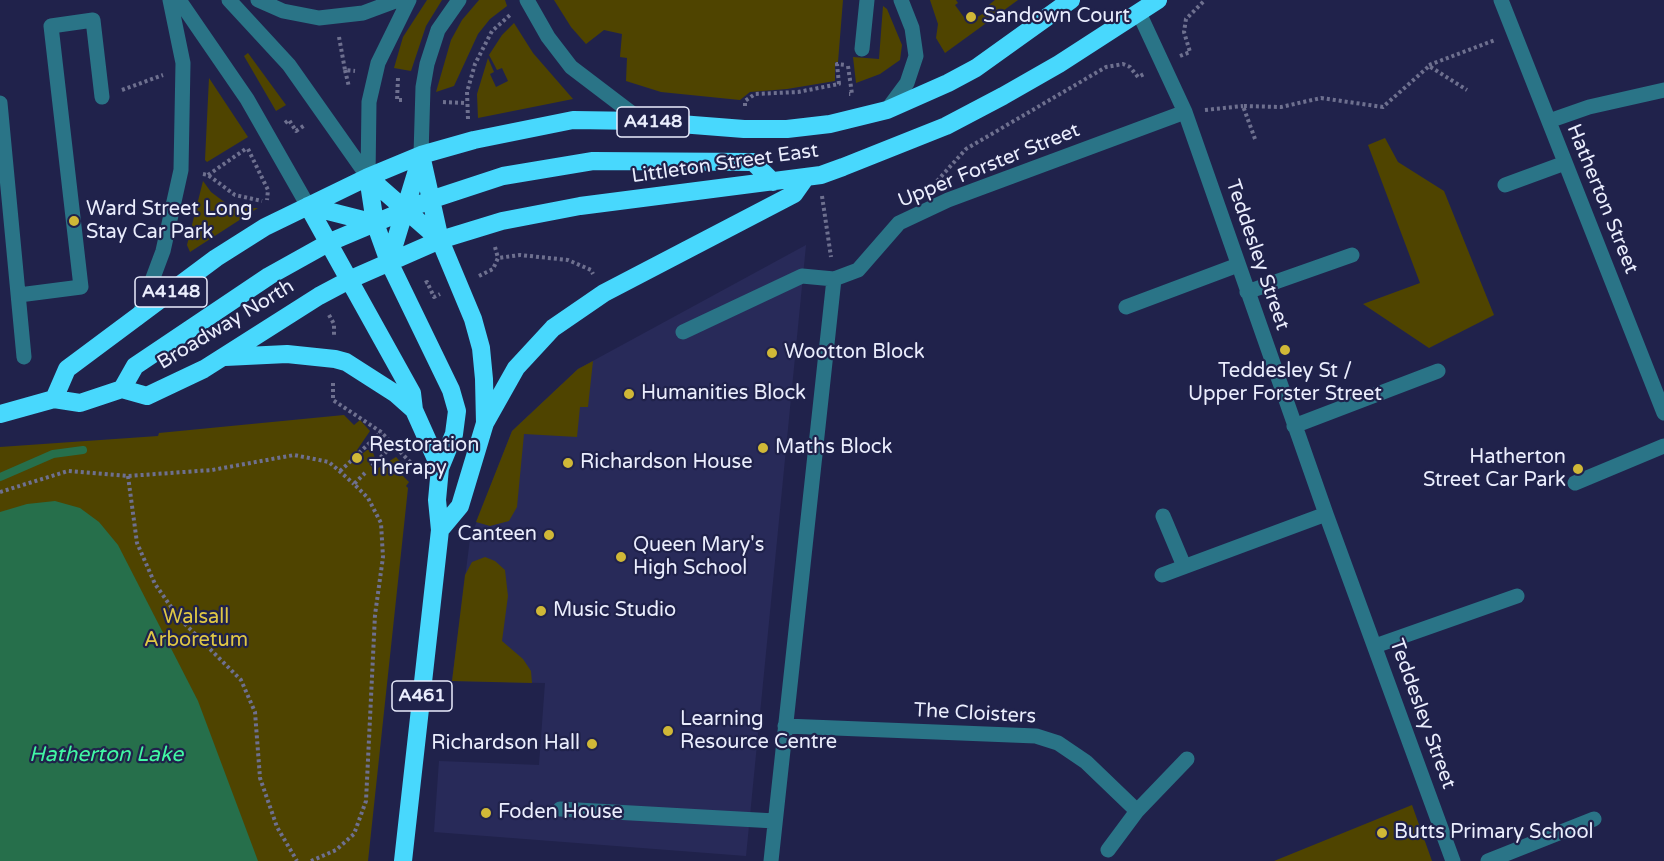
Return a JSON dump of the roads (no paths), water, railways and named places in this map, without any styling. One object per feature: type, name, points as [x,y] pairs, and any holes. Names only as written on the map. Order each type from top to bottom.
[{"type":"highway","name":"Littleton Street East","points":[[421,155],[474,140],[573,120],[642,121],[744,129],[787,129],[830,124],[887,110],[976,68],[1071,0]]},
{"type":"highway","name":"Littleton Street East","points":[[389,262],[440,240],[502,221],[555,210],[821,175],[946,126],[1059,64],[1158,0]]},
{"type":"highway","name":"A4148","points":[[54,399],[67,369],[216,258],[265,227],[368,177],[421,155]]},
{"type":"highway","points":[[421,155],[440,240],[473,319],[481,348],[485,423]]},
{"type":"highway","points":[[389,262],[421,155]]},
{"type":"highway","name":"Broadway North","points":[[122,389],[135,366],[269,276],[330,242],[430,200],[517,172],[593,161],[753,162],[773,182]]},
{"type":"highway","points":[[368,177],[440,240]]},
{"type":"highway","points":[[368,177],[375,223],[389,262],[451,390],[457,411],[454,434],[440,468],[437,500],[440,530]]},
{"type":"highway","points":[[440,530],[460,506],[485,423],[516,368],[537,342],[553,328],[604,293],[794,194],[806,177]]},
{"type":"highway","points":[[308,206],[375,223]]},
{"type":"highway","points":[[308,206],[351,279],[412,393],[414,410],[440,468]]},
{"type":"highway","name":"Broadway North","points":[[0,414],[54,399],[80,403],[122,389],[147,396],[225,357],[319,296],[389,262]]},
{"type":"highway","points":[[225,357],[287,354],[334,359],[354,367],[396,394],[414,410]]},
{"type":"highway","name":"A461","points":[[403,861],[440,530]]},
{"type":"street","points":[[138,318],[163,250],[181,170],[183,63],[171,0]]},
{"type":"street","points":[[178,0],[247,99],[308,206]]},
{"type":"street","points":[[229,0],[289,65],[368,177]]},
{"type":"street","points":[[258,0],[284,11],[319,18],[363,13],[398,0]]},
{"type":"street","points":[[368,177],[369,102],[378,63],[409,0]]},
{"type":"street","points":[[421,155],[423,87],[427,64],[438,30],[459,0]]},
{"type":"street","points":[[527,0],[548,37],[571,67],[642,121]]},
{"type":"street","points":[[862,49],[867,0]]},
{"type":"street","points":[[887,110],[907,83],[916,56],[912,28],[901,0]]},
{"type":"street","name":"Hatherton Street","points":[[1501,0],[1660,395],[1664,413]]},
{"type":"street","name":"Teddesley Street","points":[[1139,13],[1185,112],[1294,426],[1453,861]]},
{"type":"street","points":[[19,295],[81,287],[51,26],[93,20],[102,97]]},
{"type":"street","points":[[1549,122],[1589,107],[1664,90]]},
{"type":"street","points":[[0,103],[4,184],[19,295],[24,357]]},
{"type":"street","name":"Upper Forster Street","points":[[834,279],[858,270],[899,223],[948,200],[1185,112]]},
{"type":"street","points":[[1505,185],[1565,163]]},
{"type":"street","points":[[1247,292],[1352,255]]},
{"type":"street","points":[[1126,308],[1238,265]]},
{"type":"street","points":[[683,332],[802,276],[834,279],[771,861]]},
{"type":"street","points":[[1294,426],[1438,371]]},
{"type":"street","points":[[1575,483],[1664,446]]},
{"type":"street","points":[[1162,575],[1326,514]]},
{"type":"street","points":[[1162,516],[1184,566]]},
{"type":"street","points":[[1375,646],[1517,596]]},
{"type":"street","name":"The Cloisters","points":[[785,726],[1036,736],[1058,743],[1086,762],[1137,811]]},
{"type":"street","points":[[1108,850],[1137,811],[1187,759]]},
{"type":"street","points":[[560,809],[775,822]]},
{"type":"street","points":[[1488,861],[1594,819]]},
{"type":"water","name":"Hatherton Lake","points":[[55,501],[80,508],[99,522],[118,545],[198,701],[258,861],[0,861],[0,512],[27,504]]},
{"type":"waterway","points":[[0,477],[53,454],[83,450]]},
{"type":"place","name":"Sandown Court","points":[[971,17]]},
{"type":"place","name":"Ward Street Long Stay Car Park","points":[[74,221]]},
{"type":"place","name":"Teddesley St / Upper Forster Street","points":[[1285,350]]},
{"type":"place","name":"Wootton Block","points":[[772,353]]},
{"type":"place","name":"Humanities Block","points":[[629,394]]},
{"type":"place","name":"Maths Block","points":[[763,448]]},
{"type":"place","name":"Restoration Therapy","points":[[357,458]]},
{"type":"place","name":"Richardson House","points":[[568,463]]},
{"type":"place","name":"Hatherton Street Car Park","points":[[1578,469]]},
{"type":"place","name":"Canteen","points":[[549,535]]},
{"type":"place","name":"Queen Mary's High School","points":[[621,557]]},
{"type":"place","name":"Music Studio","points":[[541,611]]},
{"type":"place","name":"Learning Resource Centre","points":[[668,731]]},
{"type":"place","name":"Richardson Hall","points":[[592,744]]},
{"type":"place","name":"Foden House","points":[[486,813]]},
{"type":"place","name":"Butts Primary School","points":[[1382,833]]},
{"type":"park label","name":"Walsall Arboretum","points":[[196,630]]}]
